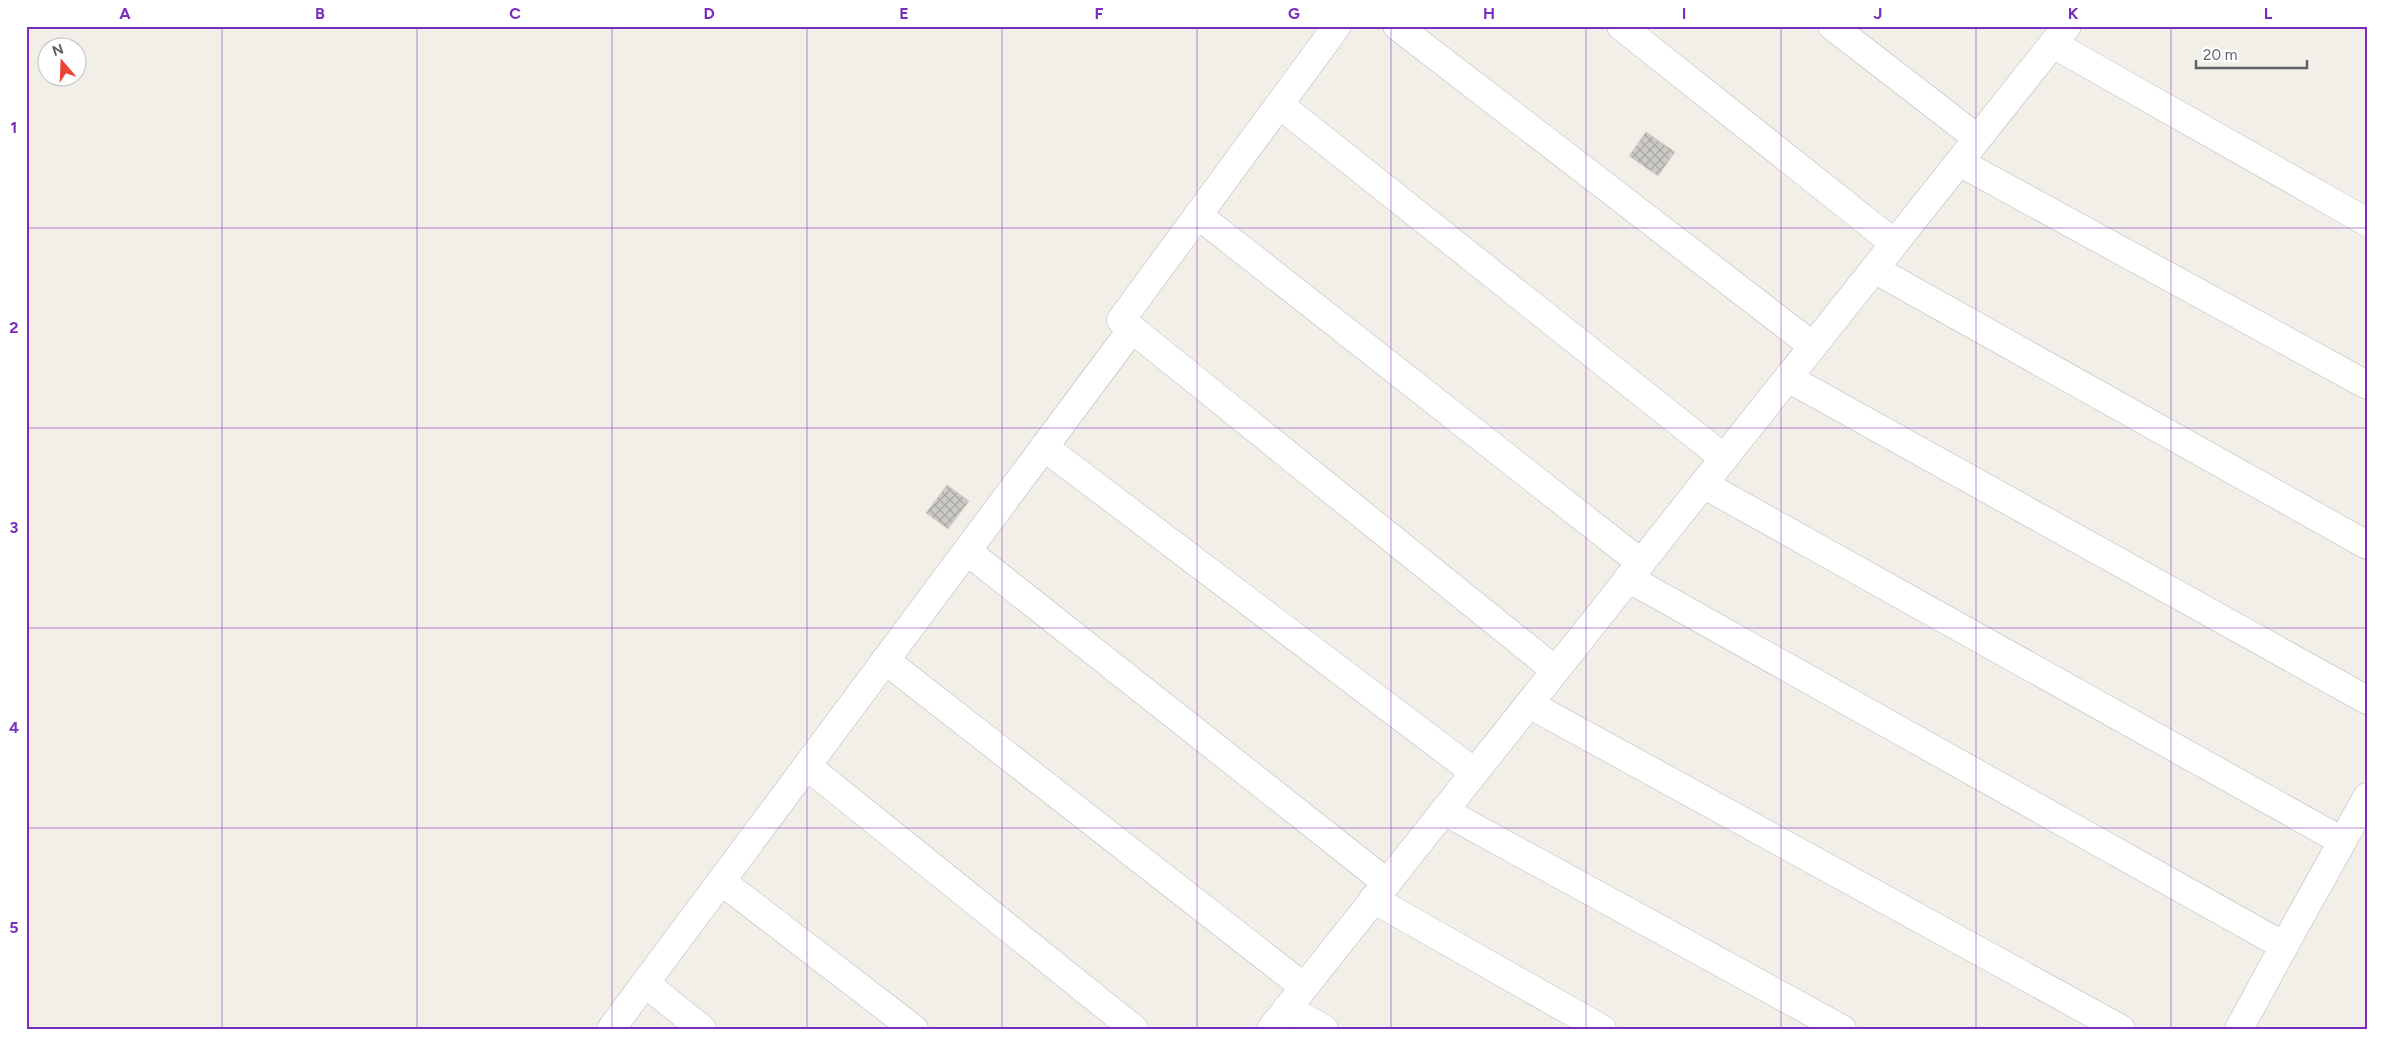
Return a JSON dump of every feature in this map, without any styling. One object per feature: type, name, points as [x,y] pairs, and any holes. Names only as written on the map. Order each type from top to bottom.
[{"type":"street","points":[[1337,26],[1121,320],[1555,670]]},
{"type":"street","points":[[1397,26],[1813,346]]},
{"type":"street","points":[[1621,26],[1894,244]]},
{"type":"street","points":[[1832,26],[1977,138]]},
{"type":"street","points":[[1287,1008],[2061,31],[2367,222]]},
{"type":"street","points":[[1280,105],[1724,458]]},
{"type":"street","points":[[1959,162],[2367,385]]},
{"type":"street","points":[[1198,215],[1634,570],[2284,946]]},
{"type":"street","points":[[1874,269],[2367,545]]},
{"type":"street","points":[[611,1029],[1132,329]]},
{"type":"street","points":[[1788,378],[2367,700]]},
{"type":"street","points":[[1044,447],[1474,772]]},
{"type":"street","points":[[1703,484],[2342,841]]},
{"type":"street","points":[[967,551],[1380,891],[1602,1029]]},
{"type":"street","points":[[885,660],[1287,1008],[1324,1029]]},
{"type":"street","points":[[1529,704],[2121,1029]]},
{"type":"street","points":[[807,766],[1134,1029]]},
{"type":"street","points":[[2239,1029],[2367,797]]},
{"type":"street","points":[[1444,811],[1842,1029]]},
{"type":"street","points":[[721,881],[914,1029]]},
{"type":"street","points":[[645,983],[702,1029]]},
{"type":"building","points":[[1646,132],[1675,152],[1658,176],[1629,156]]},
{"type":"building","points":[[947,485],[969,501],[948,529],[926,513]]}]
